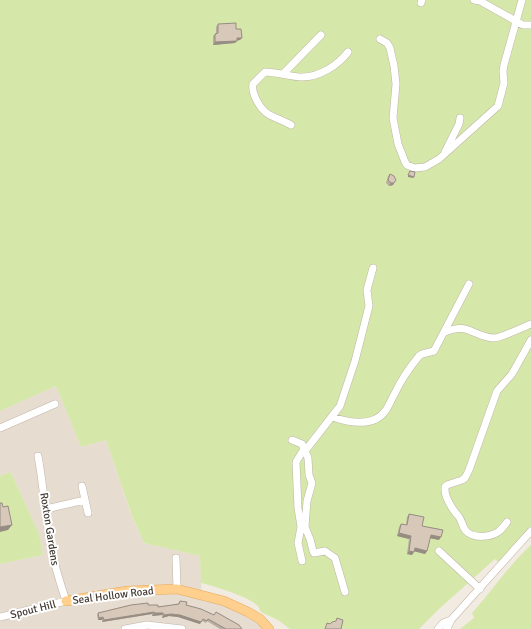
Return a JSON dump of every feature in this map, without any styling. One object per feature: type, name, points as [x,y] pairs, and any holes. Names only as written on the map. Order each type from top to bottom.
[{"type":"main road","name":"Seal Hollow Road","points":[[66,601],[127,591],[178,589],[224,601],[260,619],[269,629]]},
{"type":"street","points":[[474,0],[480,1],[516,22],[523,25],[531,25]]},
{"type":"street","points":[[380,39],[387,43],[390,48],[394,66],[396,84],[393,118],[398,144],[406,165],[416,171],[429,166],[444,155],[498,106],[504,83],[503,71],[522,0]]},
{"type":"street","points":[[283,74],[321,35]]},
{"type":"street","points":[[291,125],[263,109],[253,92],[253,84],[263,73],[273,72],[303,77],[315,74],[337,64],[348,52]]},
{"type":"street","points":[[444,155],[460,118]]},
{"type":"street","points":[[345,592],[335,558],[325,551],[314,553],[302,559],[298,543],[301,527],[298,508],[296,462],[340,406],[356,361],[369,306],[367,290],[373,268]]},
{"type":"street","points":[[332,417],[351,423],[367,422],[377,419],[386,410],[395,392],[419,356],[434,351],[469,284]]},
{"type":"street","points":[[445,332],[458,328],[470,330],[480,335],[494,338],[531,324]]},
{"type":"street","points":[[507,522],[493,535],[479,536],[470,534],[453,511],[446,495],[445,487],[465,478],[497,391],[512,374],[531,340]]},
{"type":"street","points":[[0,428],[55,404]]},
{"type":"street","points":[[292,440],[302,444],[308,462],[309,475],[312,483],[307,501],[305,527],[310,539],[312,551],[314,553]]},
{"type":"street","name":"Roxton Gardens","points":[[38,456],[53,558],[66,601]]},
{"type":"street","points":[[82,486],[88,513]]},
{"type":"street","points":[[46,509],[85,500]]},
{"type":"street","points":[[442,629],[480,589],[531,531]]},
{"type":"street","points":[[439,551],[480,589]]},
{"type":"street","points":[[176,558],[178,589]]},
{"type":"street","name":"Spout Hill","points":[[0,618],[66,601]]},
{"type":"street","points":[[438,629],[443,623],[451,620]]},
{"type":"street","points":[[447,629],[451,620]]},
{"type":"street","points":[[125,629],[147,625],[182,629]]},
{"type":"shaded area","points":[[56,386],[81,447],[106,440],[132,517],[144,543],[200,556],[202,601],[222,604],[247,615],[264,629],[0,629],[0,564],[43,555],[39,534],[11,472],[0,476],[0,411]]},
{"type":"green space","points":[[0,0],[531,0],[531,527],[499,563],[495,559],[440,608],[419,629],[290,629],[278,620],[261,612],[258,606],[248,599],[223,589],[201,583],[200,556],[144,543],[132,516],[106,440],[81,447],[56,386],[0,411]]},
{"type":"green space","points":[[11,472],[39,534],[43,555],[0,564],[0,476]]},
{"type":"green space","points":[[531,545],[531,629],[460,629],[474,618],[472,613],[515,561]]},
{"type":"building","points":[[236,23],[236,29],[241,29],[242,38],[237,38],[237,41],[215,42],[215,34],[218,33],[218,24]]},
{"type":"building","points":[[410,171],[415,172],[414,177],[408,175]]},
{"type":"building","points":[[390,174],[394,176],[396,180],[394,183],[391,183],[388,180]]},
{"type":"building","points":[[0,503],[2,503],[3,507],[8,506],[12,525],[0,527]]},
{"type":"building","points":[[409,514],[424,517],[422,526],[443,530],[441,537],[431,535],[427,551],[415,548],[414,552],[409,551],[411,536],[399,533],[401,524],[407,525]]},
{"type":"building","points":[[180,601],[187,602],[186,605],[201,609],[214,615],[216,612],[239,625],[242,629],[226,629],[208,619],[207,621],[203,619],[201,622],[180,615],[164,615],[163,613],[154,612],[104,620],[103,617],[99,618],[98,613],[131,605],[148,603],[148,605],[158,605],[158,607],[179,604]]},
{"type":"building","points":[[337,618],[343,620],[341,629],[325,629],[327,623],[330,624],[336,621]]}]
